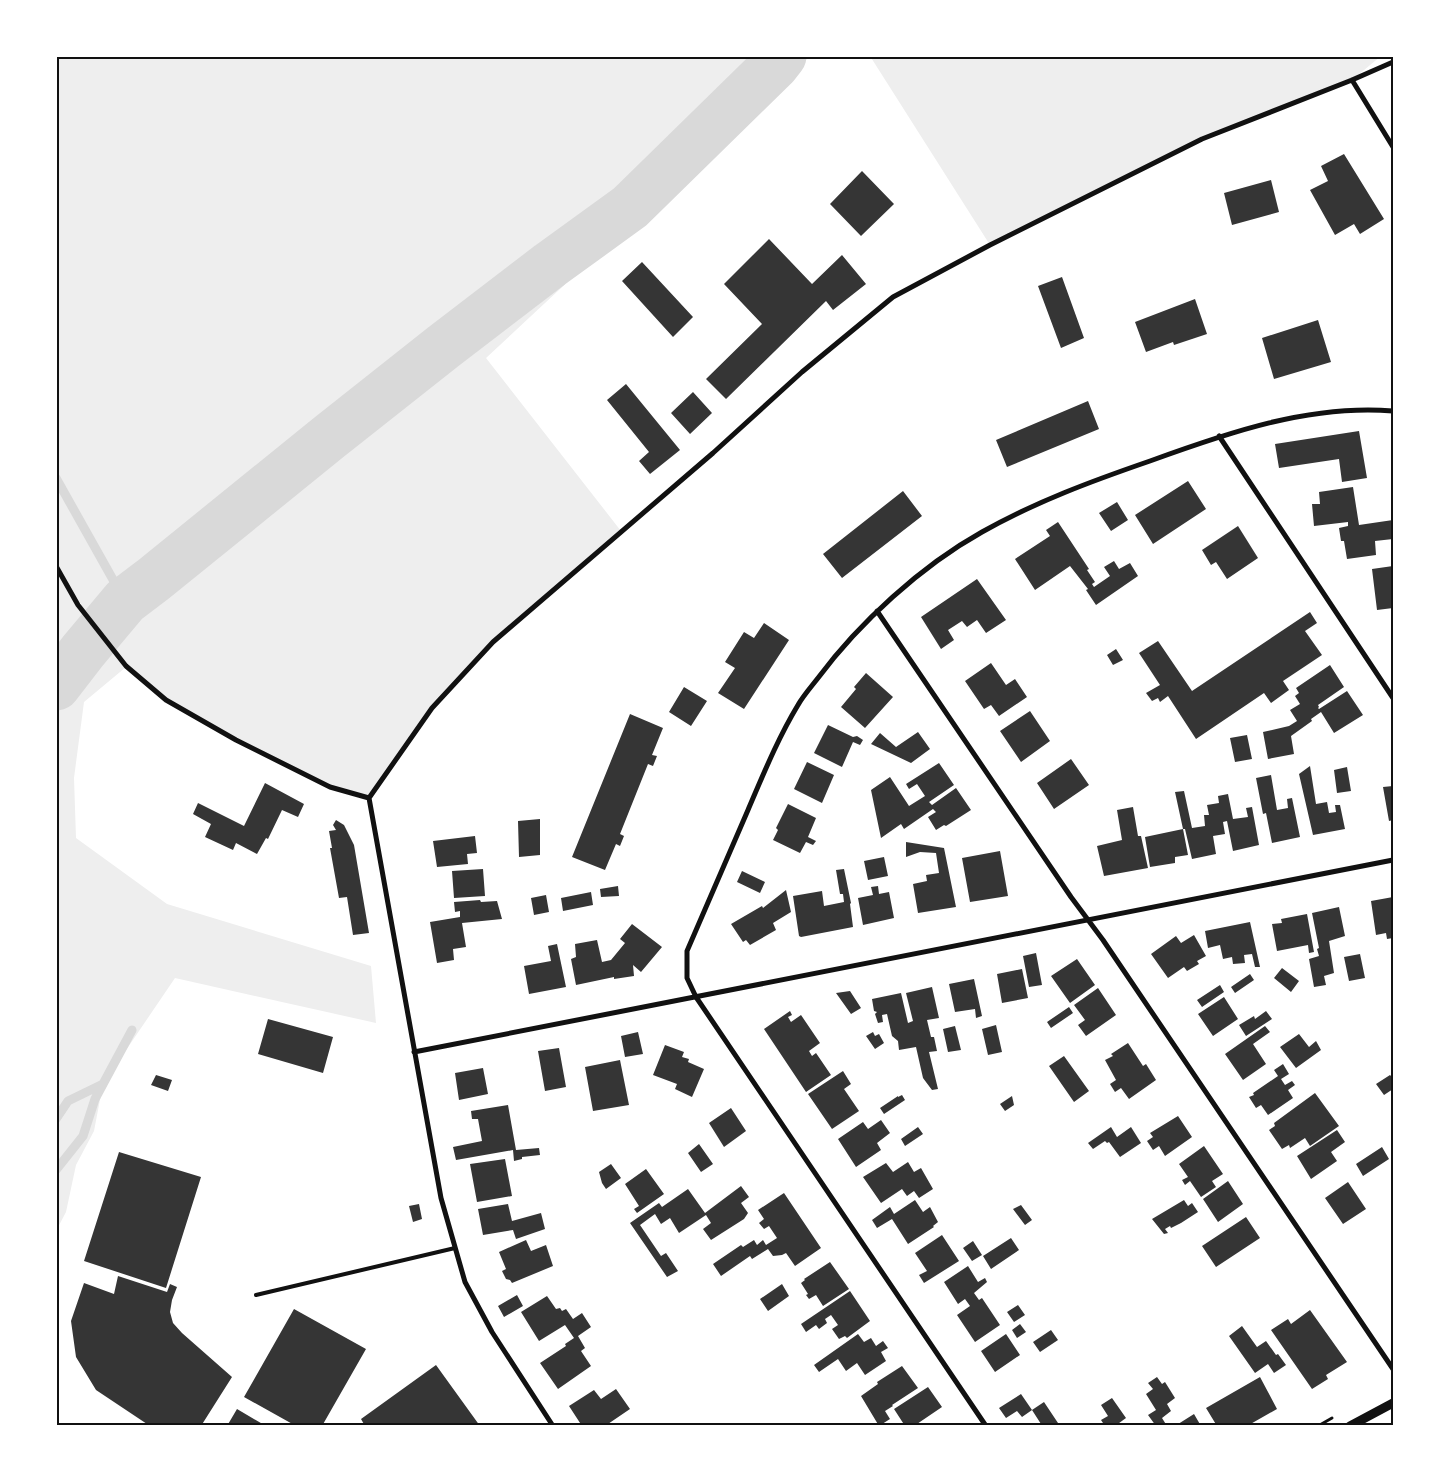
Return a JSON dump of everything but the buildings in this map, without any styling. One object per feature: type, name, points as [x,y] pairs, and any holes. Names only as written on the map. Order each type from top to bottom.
[{"type":"street","points":[[553,1426],[492,1332],[465,1282],[455,1248],[441,1198],[369,798],[432,708],[493,642],[713,453],[802,372],[892,297],[990,245],[1202,140],[1393,62]]},
{"type":"street","points":[[1352,80],[1393,146]]},
{"type":"street","points":[[986,1426],[696,997],[687,978],[687,951],[765,769],[798,705],[837,653],[877,611],[933,564],[996,525],[1083,484],[1219,436],[1305,416],[1372,409],[1393,411]]},
{"type":"street","points":[[1219,436],[1393,698]]},
{"type":"street","points":[[56,566],[78,605],[126,666],[166,700],[236,740],[330,787],[369,798]]},
{"type":"street","points":[[877,611],[1393,1369]]},
{"type":"street","points":[[414,1052],[1393,860]]},
{"type":"street","points":[[1350,1426],[1393,1402]]},
{"type":"lane","points":[[256,1295],[455,1248]]},
{"type":"shaded area","points":[[56,56],[810,56],[486,358],[621,531],[493,642],[432,708],[369,798],[330,787],[166,700],[126,667],[84,702],[74,778],[76,838],[167,904],[371,966],[376,1023],[175,978],[103,1084],[94,1131],[76,1165],[66,1212],[56,1231]]},
{"type":"shaded area","points":[[870,56],[1381,56],[1352,80],[1202,139],[990,245]]},
{"type":"waterway","points":[[56,686],[125,601],[443,347],[550,265],[630,207],[782,56]]},
{"type":"waterway","points":[[56,478],[125,601]]},
{"type":"waterway","points":[[56,1170],[83,1136],[95,1099],[132,1030]]},
{"type":"waterway","points":[[56,1119],[68,1101],[103,1084]]}]
